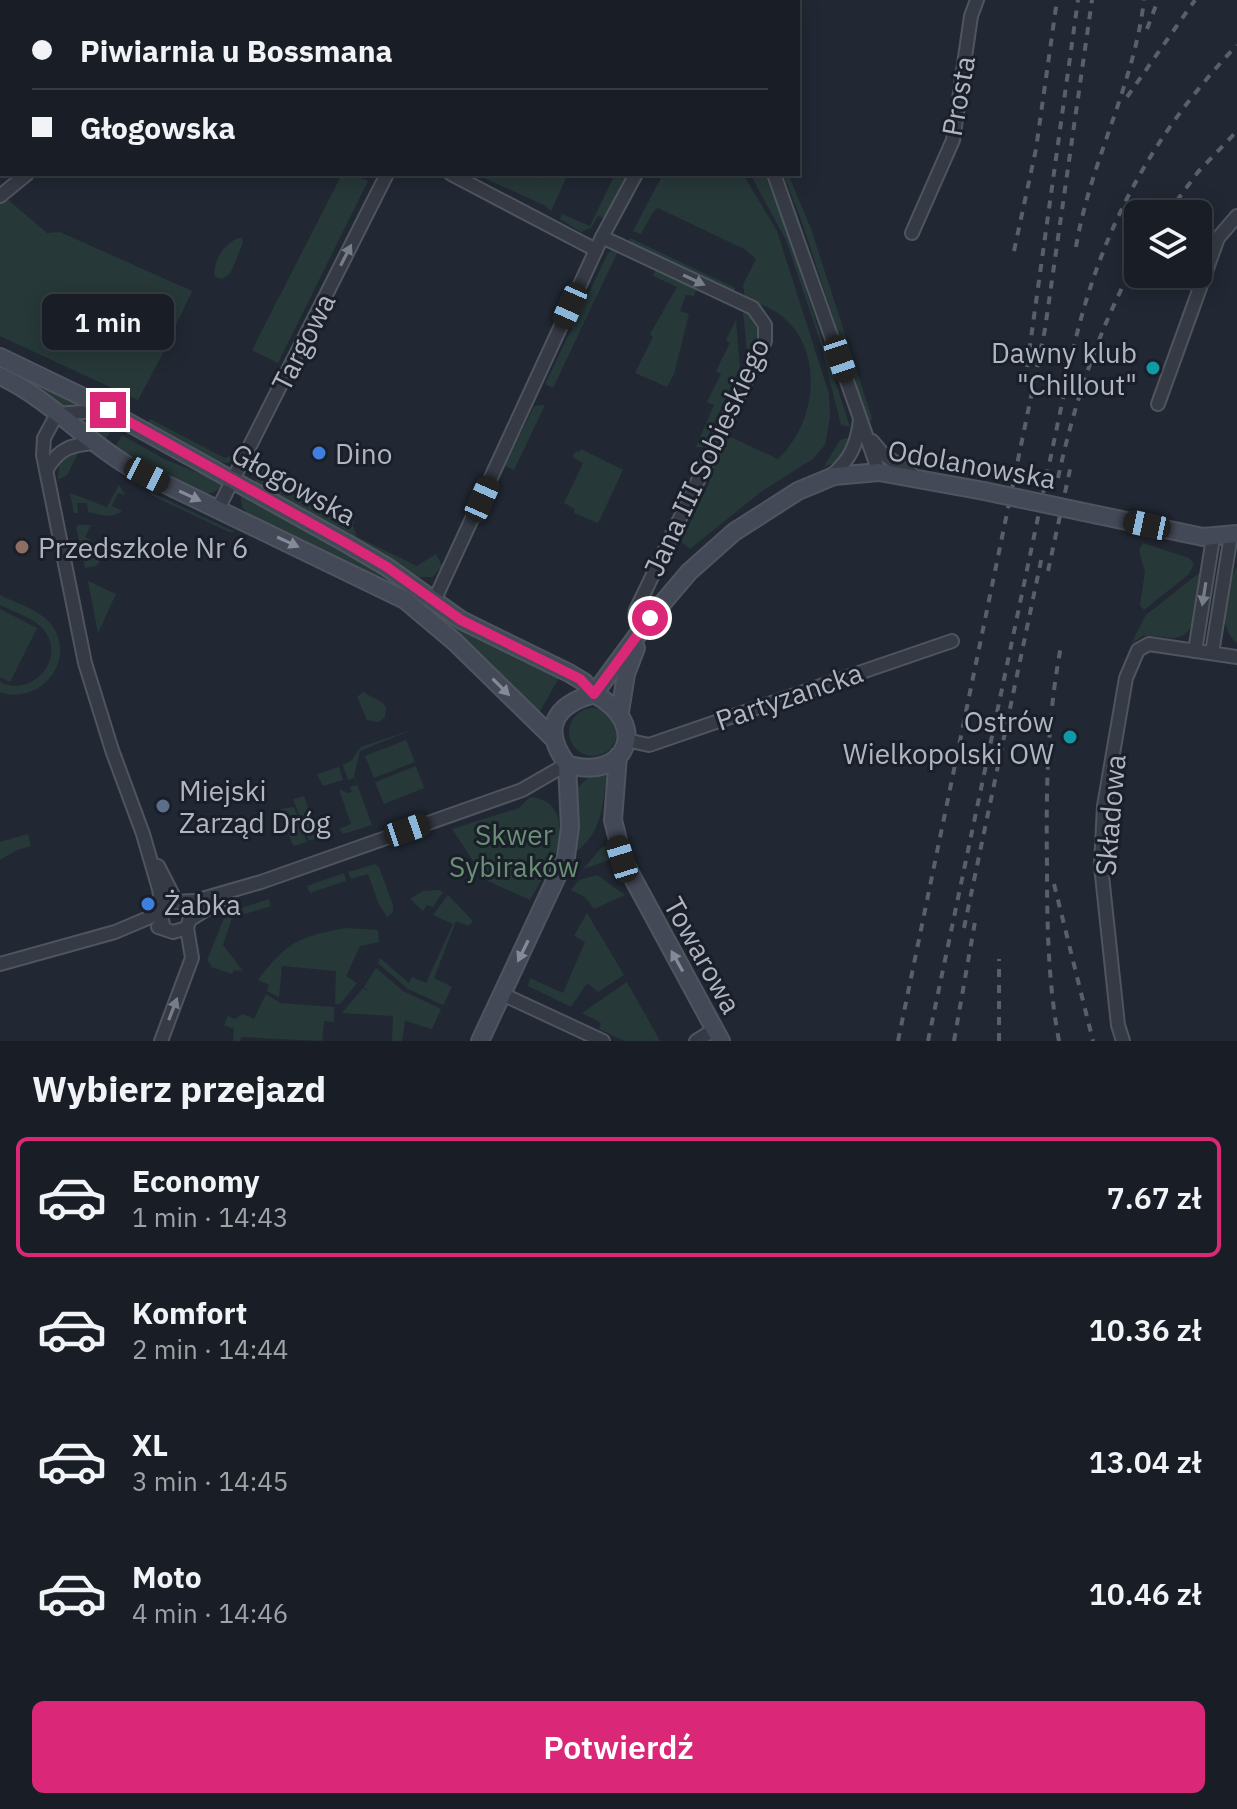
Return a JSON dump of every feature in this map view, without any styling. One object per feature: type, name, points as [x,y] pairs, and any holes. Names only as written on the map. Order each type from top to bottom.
[{"type":"main road","name":"Głogowska","points":[[0,357],[108,410],[387,567],[473,627],[580,679],[594,694]]},
{"type":"main road","name":"Głogowska","points":[[0,376],[26,390],[93,443],[130,467],[405,600],[455,642],[553,738]]},
{"type":"main road","name":"Odolanowska","points":[[594,694],[647,622],[689,572],[734,532],[798,491],[829,478],[879,472],[916,477],[1213,538],[1234,535]]},
{"type":"main road","name":"Odolanowska","points":[[620,712],[626,674],[647,622]]},
{"type":"main road","points":[[480,1041],[566,857],[570,827],[567,764],[553,738],[557,716],[573,700],[594,694],[613,704],[627,730],[618,756],[600,768],[590,770],[567,764]]},
{"type":"main road","name":"Towarowa","points":[[618,756],[613,820],[623,860],[718,1035]]},
{"type":"street","name":"Prosta","points":[[912,233],[953,140],[971,16],[977,0]]},
{"type":"street","points":[[0,196],[25,176]]},
{"type":"street","name":"Targowa","points":[[218,509],[386,176]]},
{"type":"street","points":[[455,176],[596,250]]},
{"type":"street","points":[[434,601],[602,237],[635,176]]},
{"type":"street","points":[[775,176],[879,472]]},
{"type":"street","points":[[1158,404],[1218,238],[1237,216]]},
{"type":"street","name":"Jana III Sobieskiego","points":[[602,237],[753,308],[765,325],[766,333],[765,341],[636,610],[635,617],[647,622]]},
{"type":"street","points":[[108,410],[57,414],[44,438],[43,455],[85,663],[143,834],[159,889],[164,928]]},
{"type":"street","points":[[829,478],[849,458],[855,446],[860,417]]},
{"type":"street","points":[[866,435],[883,454],[916,477]]},
{"type":"street","points":[[47,469],[54,458],[68,447],[93,443]]},
{"type":"street","points":[[1212,653],[1234,535]]},
{"type":"street","points":[[1213,538],[1195,651],[1237,657]]},
{"type":"street","name":"Partyzancka","points":[[626,740],[649,745],[952,641]]},
{"type":"street","name":"Składowa","points":[[1123,1041],[1118,1025],[1101,866],[1104,806],[1126,678],[1138,650],[1149,644],[1195,651]]},
{"type":"street","points":[[115,932],[179,902],[246,887],[522,790],[567,764]]},
{"type":"street","points":[[143,834],[179,902],[189,909],[192,958],[161,1041]]},
{"type":"street","points":[[0,964],[115,932],[151,926],[173,932],[246,887]]},
{"type":"street","points":[[502,994],[603,1041]]},
{"type":"street","points":[[696,1041],[718,1035]]},
{"type":"green space","points":[[341,176],[357,176],[368,181],[278,363],[252,350]]},
{"type":"green space","points":[[479,176],[533,176],[538,179],[540,176],[567,176],[551,211]]},
{"type":"green space","points":[[614,176],[630,176],[607,219],[598,216],[591,228],[581,232],[560,219],[562,214],[590,226]]},
{"type":"green space","points":[[662,176],[744,176],[777,231],[829,394],[830,417],[825,445],[813,459],[762,491],[690,549],[681,542],[710,481],[704,476],[726,435],[778,459],[791,444],[808,406],[810,365],[794,329],[775,312],[745,298],[743,285],[756,259],[746,250],[658,208],[641,234],[633,231]]},
{"type":"green space","points":[[751,176],[766,177],[787,231],[850,427],[841,425],[820,341],[786,240]]},
{"type":"green space","points":[[784,176],[789,176],[811,229],[871,421],[867,422],[801,219]]},
{"type":"green space","points":[[6,198],[47,233],[60,232],[192,291],[138,400],[0,336],[0,204]]},
{"type":"green space","points":[[242,238],[243,243],[230,274],[222,279],[215,277],[215,265],[220,254]]},
{"type":"green space","points":[[630,238],[735,288],[734,294],[628,243]]},
{"type":"green space","points":[[619,249],[553,388],[545,384],[608,253]]},
{"type":"green space","points":[[657,266],[697,285],[694,296],[686,295],[680,311],[689,314],[674,374],[667,387],[635,373],[653,337],[650,334],[677,287],[653,276]]},
{"type":"green space","points":[[743,310],[757,327],[756,341],[748,363]]},
{"type":"green space","points":[[736,320],[740,367],[703,447],[696,447],[714,405],[707,402],[721,374],[716,371],[730,343],[726,340]]},
{"type":"green space","points":[[0,365],[86,406],[65,412],[0,369]]},
{"type":"green space","points":[[545,405],[514,470],[505,466],[534,406]]},
{"type":"green space","points":[[76,419],[91,419],[112,429],[104,443]]},
{"type":"green space","points":[[150,419],[225,458],[233,455],[236,458],[227,463],[214,461],[147,424]]},
{"type":"green space","points":[[122,435],[164,459],[225,486],[212,493],[201,493],[114,449]]},
{"type":"green space","points":[[850,437],[842,456],[824,467],[840,440]]},
{"type":"green space","points":[[581,449],[623,470],[598,523],[574,513],[575,509],[564,503],[583,463],[572,457]]},
{"type":"green space","points":[[78,453],[67,475],[58,480],[59,462],[67,455]]},
{"type":"green space","points":[[260,469],[266,471],[265,481],[343,518],[344,508],[350,508],[355,514],[353,526],[357,537],[417,566],[436,554],[442,566],[433,577],[417,577],[257,484],[254,475]]},
{"type":"green space","points":[[119,485],[125,495],[118,493],[112,506],[122,511],[110,516],[102,515],[88,512],[87,503],[77,503],[78,513],[74,513],[70,493],[107,507]]},
{"type":"green space","points":[[149,491],[235,532],[229,532],[153,496]]},
{"type":"green space","points":[[240,493],[387,574],[410,592],[252,518],[242,507]]},
{"type":"green space","points":[[78,525],[91,525],[85,537],[91,540],[87,551],[103,558],[96,566],[85,568]]},
{"type":"green space","points":[[1143,543],[1189,558],[1194,564],[1189,574],[1144,610],[1140,605],[1145,572],[1139,550]]},
{"type":"green space","points":[[1237,566],[1237,643],[1230,636],[1224,617],[1226,595]]},
{"type":"green space","points":[[1204,569],[1198,611],[1189,630],[1173,638],[1142,636],[1131,644],[1146,615]]},
{"type":"green space","points":[[88,581],[116,594],[98,633]]},
{"type":"green space","points":[[0,595],[39,614],[50,623],[58,637],[58,664],[41,686],[29,692],[15,695],[0,692],[0,682],[12,686],[24,685],[43,673],[49,663],[50,641],[35,622],[0,605]]},
{"type":"green space","points":[[0,609],[37,628],[10,682],[0,677]]},
{"type":"green space","points":[[447,624],[560,676],[539,713]]},
{"type":"green space","points":[[363,692],[386,707],[385,717],[379,722],[367,720],[357,697]]},
{"type":"green space","points":[[593,708],[610,715],[617,732],[610,749],[593,756],[576,749],[569,732],[576,715]]},
{"type":"green space","points":[[414,729],[360,751],[354,776],[372,825],[343,834],[339,829],[351,824],[339,789],[348,793],[352,792],[350,787],[357,785],[354,778],[348,780],[343,765],[351,761],[361,747]]},
{"type":"green space","points":[[406,740],[415,762],[374,778],[365,756]]},
{"type":"green space","points":[[416,766],[424,788],[384,804],[375,782]]},
{"type":"green space","points":[[339,767],[343,780],[323,786],[317,774]]},
{"type":"green space","points":[[607,774],[600,818],[591,837],[574,853],[578,787],[587,779]]},
{"type":"green space","points":[[304,796],[318,838],[309,841],[293,799]]},
{"type":"green space","name":"Skwer Sybiraków","points":[[530,797],[543,800],[552,807],[560,827],[550,874],[544,875],[530,900],[486,880],[452,829],[519,808]]},
{"type":"green space","points":[[294,807],[307,842],[293,846],[280,809]]},
{"type":"green space","points":[[28,834],[31,846],[0,860],[0,842]]},
{"type":"green space","points":[[606,846],[612,859],[583,869],[602,847]]},
{"type":"green space","points":[[375,864],[379,867],[393,905],[393,912],[387,917],[368,874],[351,879],[348,872]]},
{"type":"green space","points":[[344,873],[346,881],[310,893],[307,886]]},
{"type":"green space","points":[[597,875],[625,895],[594,909],[585,897],[571,890],[579,880]]},
{"type":"green space","points":[[423,891],[443,892],[433,907],[427,905],[423,911],[410,899]]},
{"type":"green space","points":[[448,895],[473,921],[469,926],[456,921],[434,978],[452,987],[443,1005],[408,989],[378,963],[380,958],[409,983],[412,977],[426,983],[453,924],[433,915]]},
{"type":"green space","points":[[269,899],[271,906],[232,918],[223,945],[243,971],[234,970],[232,974],[212,967],[207,960],[226,913]]},
{"type":"green space","points":[[587,913],[624,975],[598,992],[587,983],[571,1007],[528,986],[530,978],[563,993],[585,942],[574,936]]},
{"type":"green space","points":[[346,928],[378,930],[379,942],[360,946],[346,976],[357,983],[340,1004],[335,1004],[336,971],[282,966],[279,997],[267,991],[269,985],[258,980],[295,943],[316,934]]},
{"type":"green space","points":[[376,968],[403,991],[441,1009],[432,1029],[405,1021],[402,1041],[392,1041],[393,1016],[342,1013],[363,988],[371,993],[364,987]]},
{"type":"green space","points":[[627,982],[660,1041],[624,1041],[599,1029],[601,1023],[582,1013]]},
{"type":"green space","points":[[266,994],[280,1003],[334,1007],[334,1022],[324,1021],[322,1041],[241,1037],[240,1041],[233,1041],[234,1029],[224,1025],[228,1016],[235,1019],[243,1014],[254,1019]]},
{"type":"railway","points":[[1014,251],[1036,149],[1057,0]]},
{"type":"railway","points":[[1027,367],[1078,0]]},
{"type":"railway","points":[[898,1041],[1045,329],[1092,0]]},
{"type":"railway","points":[[1076,247],[1091,185],[1131,63],[1144,0]]},
{"type":"railway","points":[[1147,29],[1158,0]]},
{"type":"railway","points":[[1127,97],[1195,0]]},
{"type":"railway","points":[[928,1041],[1074,346],[1099,261],[1134,184],[1156,148],[1180,113],[1237,45]]},
{"type":"railway","points":[[1177,200],[1198,172],[1237,131]]},
{"type":"railway","points":[[1058,478],[1090,365],[1124,284]]},
{"type":"railway","points":[[1048,571],[1071,465]]},
{"type":"railway","points":[[964,928],[1042,556]]},
{"type":"railway","points":[[1059,1041],[1049,953],[1047,810],[1050,728],[1061,646]]},
{"type":"railway","points":[[1054,884],[1093,1041]]},
{"type":"railway","points":[[954,1041],[976,916]]},
{"type":"railway","points":[[999,959],[999,1041]]},
{"type":"place","name":"Dawny klub \"Chillout\"","points":[[1153,368]]},
{"type":"place","name":"Dino","points":[[319,453]]},
{"type":"place","name":"Przedszkole Nr 6","points":[[22,547]]},
{"type":"place","name":"Ostrów Wielkopolski OW","points":[[1070,737]]},
{"type":"place","name":"Miejski Zarząd Dróg","points":[[163,806]]},
{"type":"place","name":"Żabka","points":[[148,904]]},
{"type":"route","points":[[108,410],[387,567],[473,627],[580,679],[594,694],[650,618]]}]
